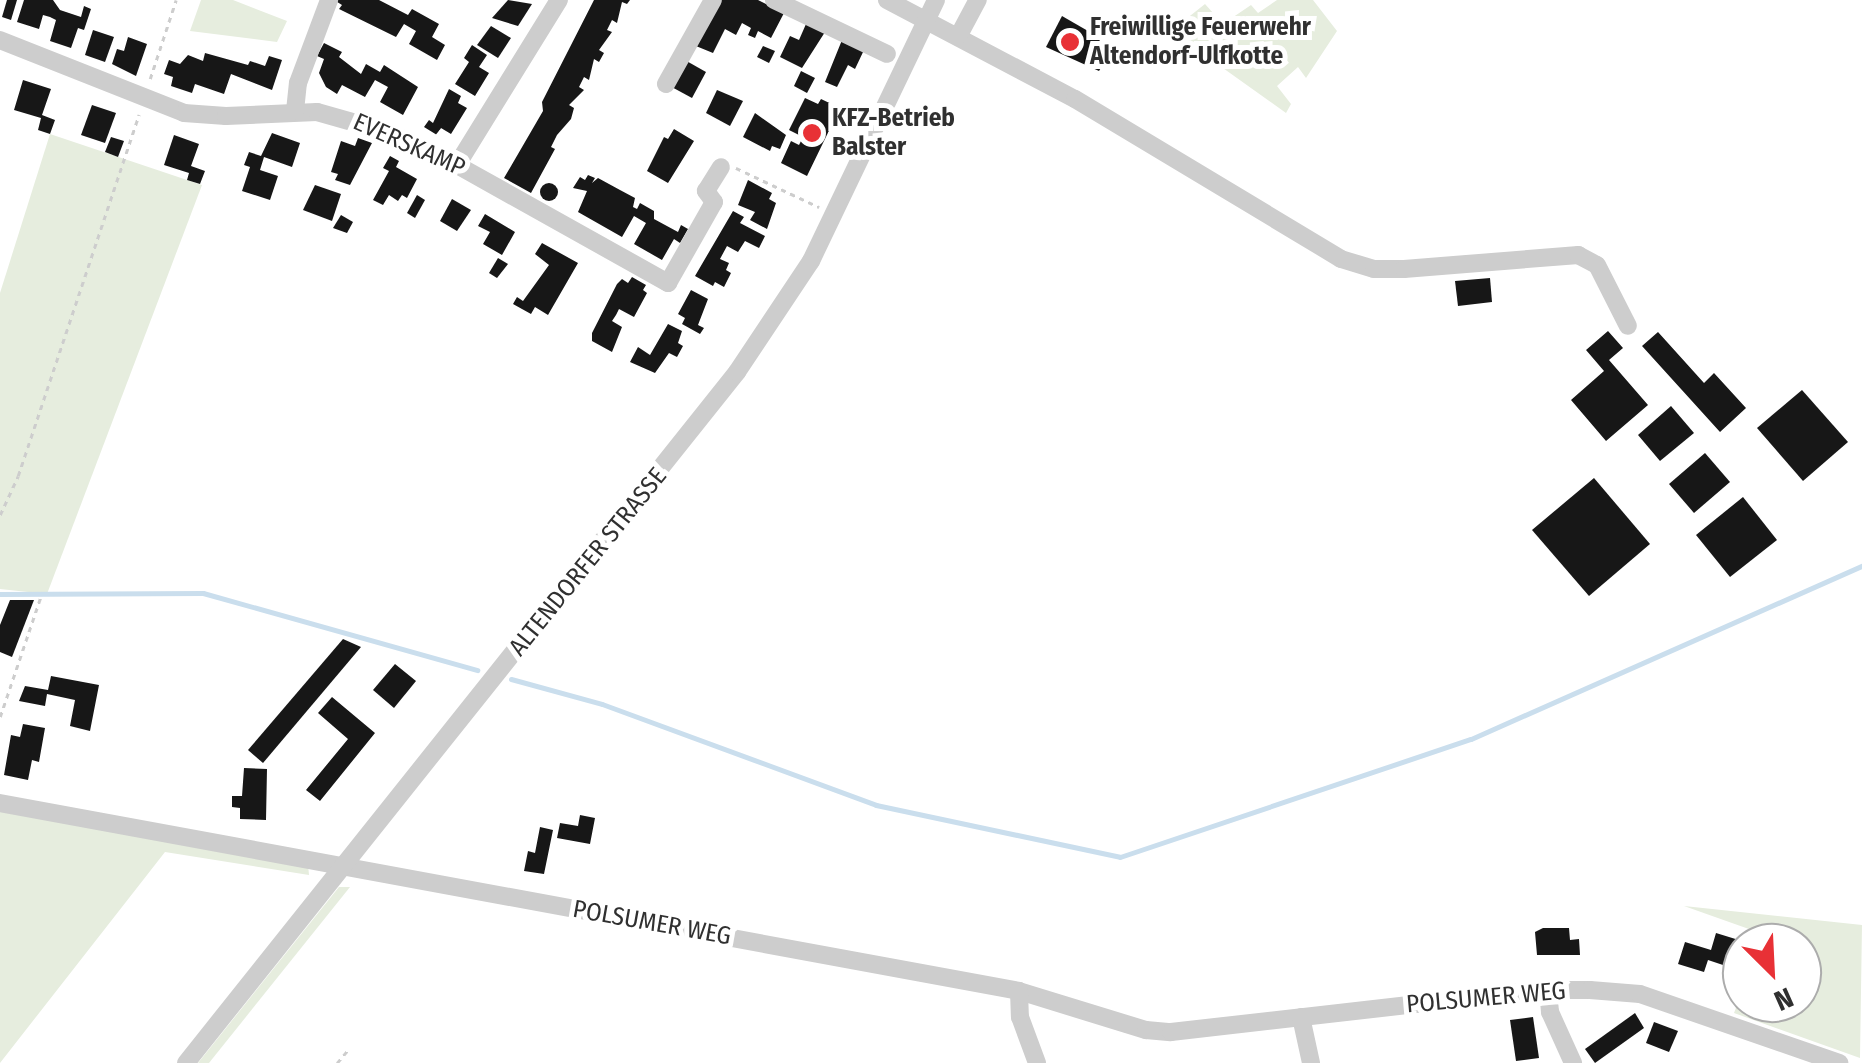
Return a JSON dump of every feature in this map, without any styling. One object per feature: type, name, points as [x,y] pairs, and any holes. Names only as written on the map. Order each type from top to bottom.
[{"type":"street","points":[[295,111],[298,82],[329,0]]},
{"type":"street","points":[[458,165],[559,0]]},
{"type":"street","points":[[666,84],[713,0]]},
{"type":"street","points":[[774,0],[794,4],[887,54]]},
{"type":"street","points":[[887,0],[1074,99],[1341,259],[1374,269],[1404,270],[1578,255],[1597,265],[1628,326]]},
{"type":"street","name":"ALTENDORFER STRASSE","points":[[186,1063],[737,372],[811,261],[936,0]]},
{"type":"street","points":[[959,35],[978,0]]},
{"type":"street","name":"EVERSKAMP","points":[[0,40],[184,113],[226,116],[295,111],[339,115],[391,133],[458,165],[668,284],[714,202],[706,190],[721,167]]},
{"type":"street","name":"POLSUMER WEG","points":[[0,804],[1019,990],[1158,1031],[1548,989],[1640,994],[1839,1063]]},
{"type":"street","points":[[1548,989],[1550,1012],[1573,1063]]},
{"type":"street","points":[[1019,990],[1020,1017],[1038,1063]]},
{"type":"street","points":[[1301,1017],[1311,1063]]},
{"type":"path","points":[[0,515],[18,476],[174,1]]},
{"type":"path","points":[[721,167],[752,173],[834,214]]},
{"type":"path","points":[[0,716],[41,596]]},
{"type":"path","points":[[337,1063],[346,1051]]},
{"type":"green space","points":[[201,0],[233,0],[287,21],[277,42],[190,31]]},
{"type":"green space","points":[[1277,0],[1313,0],[1337,31],[1306,78],[1298,67],[1277,86],[1291,104],[1286,113],[1171,31],[1205,4],[1223,24],[1251,5],[1258,13]]},
{"type":"green space","points":[[50,134],[202,185],[47,594],[0,589],[0,293]]},
{"type":"green space","points":[[0,811],[308,864],[309,875],[165,852],[0,1063]]},
{"type":"green space","points":[[339,887],[350,887],[209,1063],[198,1063]]},
{"type":"green space","points":[[1684,906],[1862,925],[1860,1058],[1762,1023],[1822,1023],[1822,923],[1732,923]]},
{"type":"building","points":[[7,0],[17,0],[11,20],[2,17]]},
{"type":"building","points":[[24,0],[53,0],[60,10],[81,17],[84,6],[91,9],[84,30],[78,28],[71,48],[50,41],[56,20],[50,17],[43,15],[39,29],[17,22]]},
{"type":"building","points":[[334,0],[379,0],[408,15],[412,9],[439,24],[432,37],[445,45],[437,60],[409,44],[416,31],[404,24],[396,37],[339,9],[342,5]]},
{"type":"building","points":[[508,0],[532,4],[518,26],[492,18]]},
{"type":"building","points":[[594,0],[630,0],[627,4],[622,2],[617,23],[612,20],[607,30],[612,32],[599,50],[604,53],[599,62],[594,59],[589,80],[584,77],[579,87],[584,90],[569,105],[574,108],[571,119],[557,135],[551,147],[555,149],[531,193],[504,178],[543,111],[542,102]]},
{"type":"building","points":[[721,0],[758,0],[784,13],[771,38],[758,31],[755,38],[748,35],[751,28],[742,23],[736,35],[725,29],[713,53],[691,44]]},
{"type":"building","name":"Freiwillige Feuerwehr Altendorf-Ulfkotte","points":[[1062,16],[1114,46],[1099,71],[1046,47]]},
{"type":"building","points":[[806,24],[825,32],[802,68],[780,57],[790,36],[799,40]]},
{"type":"building","points":[[491,26],[511,38],[498,58],[477,45]]},
{"type":"building","points":[[93,30],[114,37],[105,62],[85,55]]},
{"type":"building","points":[[128,37],[147,44],[136,76],[112,64],[117,49],[124,51]]},
{"type":"building","points":[[842,40],[864,50],[855,69],[848,65],[837,87],[825,82]]},
{"type":"building","points":[[324,43],[342,52],[339,57],[361,74],[366,64],[380,72],[384,65],[418,87],[403,115],[380,102],[388,87],[375,80],[365,97],[342,85],[337,94],[326,87],[319,73],[324,59],[317,56]]},
{"type":"building","points":[[472,45],[487,55],[479,67],[489,73],[475,96],[455,84],[469,62],[464,58]]},
{"type":"building","points":[[763,46],[775,51],[769,63],[757,57]]},
{"type":"building","points":[[205,53],[248,65],[250,61],[265,66],[269,56],[282,60],[272,90],[231,74],[224,94],[195,84],[192,93],[171,86],[173,77],[164,74],[169,60],[180,64],[188,55],[203,61]]},
{"type":"building","points":[[683,59],[706,72],[692,98],[668,85]]},
{"type":"building","points":[[801,71],[815,78],[807,93],[794,86]]},
{"type":"building","points":[[23,80],[51,89],[42,115],[55,120],[50,134],[38,130],[41,118],[14,110]]},
{"type":"building","points":[[449,89],[461,96],[458,103],[467,108],[451,134],[441,128],[437,135],[424,127],[429,120],[433,123]]},
{"type":"building","points":[[717,90],[743,101],[730,126],[706,113]]},
{"type":"building","name":"KFZ-Betrieb Balster","points":[[805,98],[818,104],[821,99],[840,108],[807,176],[781,163],[791,141],[799,145],[803,137],[789,130]]},
{"type":"building","points":[[92,105],[116,113],[105,143],[81,135]]},
{"type":"building","points":[[755,113],[786,135],[780,149],[772,146],[770,151],[743,137]]},
{"type":"building","points":[[674,129],[694,141],[668,183],[647,171],[664,137],[668,139]]},
{"type":"building","points":[[272,133],[300,143],[292,167],[264,157],[260,170],[278,176],[270,200],[242,191],[250,167],[244,165],[249,152],[261,156]]},
{"type":"building","points":[[174,135],[199,144],[191,166],[205,171],[200,184],[187,180],[189,173],[164,165]]},
{"type":"building","points":[[111,137],[124,141],[118,157],[105,152]]},
{"type":"building","points":[[358,138],[372,143],[350,185],[335,180],[338,174],[331,172],[341,141],[355,146]]},
{"type":"building","points":[[390,156],[399,161],[396,167],[417,179],[407,198],[402,195],[398,201],[389,195],[383,205],[373,200],[389,171],[383,168]]},
{"type":"building","points":[[588,175],[595,178],[592,183],[598,178],[635,198],[633,207],[637,209],[640,203],[654,211],[654,219],[678,232],[681,225],[688,229],[680,243],[674,239],[662,260],[634,244],[646,223],[634,216],[622,237],[578,212],[587,191],[573,188],[580,177],[585,180]]},
{"type":"building","points":[[748,180],[772,193],[769,199],[776,203],[767,229],[750,220],[755,212],[738,205]]},
{"type":"building","points":[[549,183],[558,192],[549,201],[540,192]]},
{"type":"building","points":[[315,185],[341,194],[332,221],[303,210]]},
{"type":"building","points":[[417,195],[425,200],[415,218],[407,213]]},
{"type":"building","points":[[452,199],[471,210],[457,231],[440,221]]},
{"type":"building","points":[[733,211],[744,217],[740,223],[765,236],[759,248],[745,241],[738,252],[727,246],[720,259],[729,263],[726,270],[731,273],[724,287],[715,282],[713,286],[695,276]]},
{"type":"building","points":[[485,214],[515,232],[502,255],[483,244],[490,232],[478,226]]},
{"type":"building","points":[[341,215],[353,222],[347,233],[333,228]]},
{"type":"building","points":[[542,243],[578,263],[548,315],[535,307],[531,314],[513,304],[517,297],[523,301],[549,265],[535,254]]},
{"type":"building","points":[[498,258],[508,264],[497,278],[489,273]]},
{"type":"building","points":[[632,277],[646,285],[643,290],[647,293],[634,317],[619,309],[612,321],[622,327],[612,352],[592,341],[592,333],[617,284],[622,279],[628,283]]},
{"type":"building","points":[[1490,278],[1492,302],[1458,306],[1455,281]]},
{"type":"building","points":[[691,290],[708,299],[698,325],[704,328],[700,334],[682,324],[685,318],[678,314]]},
{"type":"building","points":[[668,324],[682,331],[678,343],[683,346],[677,357],[669,353],[655,373],[630,362],[638,347],[650,355]]},
{"type":"building","points":[[1608,331],[1623,348],[1609,360],[1648,405],[1606,441],[1571,400],[1604,371],[1586,350]]},
{"type":"building","points":[[1658,332],[1704,383],[1714,373],[1746,408],[1720,432],[1642,346]]},
{"type":"building","points":[[1802,390],[1848,442],[1803,481],[1757,428]]},
{"type":"building","points":[[1671,406],[1694,433],[1660,461],[1638,435]]},
{"type":"building","points":[[1705,453],[1730,482],[1694,513],[1669,484]]},
{"type":"building","points":[[1594,478],[1650,544],[1589,596],[1532,530]]},
{"type":"building","points":[[1743,497],[1777,540],[1730,577],[1696,535]]},
{"type":"building","points":[[10,600],[34,600],[12,657],[0,652],[0,625]]},
{"type":"building","points":[[343,639],[361,647],[263,763],[248,750]]},
{"type":"building","points":[[395,664],[416,681],[394,708],[373,690]]},
{"type":"building","points":[[51,676],[99,685],[90,731],[70,726],[75,700],[47,694],[45,706],[19,701],[25,686],[48,690]]},
{"type":"building","points":[[332,697],[375,733],[320,801],[306,790],[348,739],[318,713]]},
{"type":"building","points":[[23,724],[45,728],[39,762],[32,760],[28,780],[4,775],[11,735],[20,737]]},
{"type":"building","points":[[244,768],[267,769],[266,820],[240,819],[240,808],[232,807],[232,796],[242,796]]},
{"type":"building","points":[[580,815],[595,818],[590,844],[557,838],[560,823],[578,826]]},
{"type":"building","points":[[540,827],[553,830],[544,874],[524,871],[528,851],[535,853]]},
{"type":"building","points":[[1543,928],[1569,928],[1570,940],[1579,939],[1580,955],[1537,955],[1535,932]]},
{"type":"building","points":[[1716,933],[1722,935],[1722,965],[1708,960],[1704,972],[1678,964],[1685,942],[1711,950]]},
{"type":"building","points":[[1635,1013],[1644,1028],[1595,1063],[1585,1049]]},
{"type":"building","points":[[1533,1017],[1539,1058],[1516,1061],[1510,1020]]},
{"type":"building","points":[[1654,1022],[1678,1031],[1669,1052],[1646,1043]]},
{"type":"waterway","points":[[511,679],[602,704],[876,805],[1120,857],[1471,739],[1862,566]]},
{"type":"waterway","points":[[0,594],[203,593],[477,670]]},
{"type":"place","name":"Freiwillige Feuerwehr Altendorf-Ulfkotte","points":[[1070,42]]},
{"type":"place","name":"KFZ-Betrieb Balster","points":[[812,133]]}]
